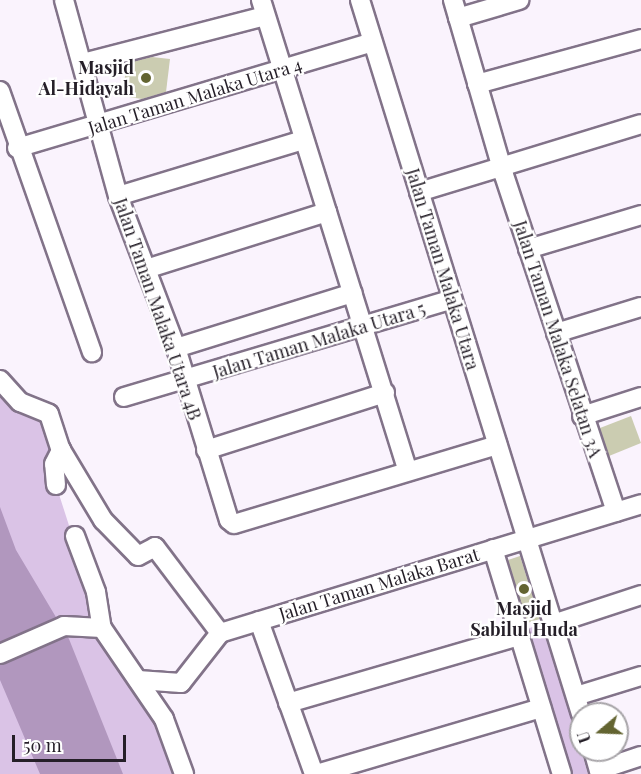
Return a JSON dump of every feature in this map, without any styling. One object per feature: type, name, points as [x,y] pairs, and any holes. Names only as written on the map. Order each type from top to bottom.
[{"type":"street","name":"Jalan Taman Malaka Utara 4B","points":[[64,0],[101,125],[117,196],[176,348],[206,450],[234,524],[408,471]]},
{"type":"street","name":"Jalan Taman Malaka Utara","points":[[360,0],[578,702]]},
{"type":"street","name":"Jalan Taman Malaka Selatan 3A","points":[[453,0],[502,166],[582,416],[633,504]]},
{"type":"street","points":[[458,18],[519,0]]},
{"type":"street","points":[[83,63],[263,8],[280,69],[354,293],[408,471],[497,445]]},
{"type":"street","points":[[477,84],[641,39]]},
{"type":"street","name":"Jalan Taman Malaka Utara 4","points":[[17,148],[101,125],[373,42]]},
{"type":"street","points":[[1,96],[17,148],[92,352]]},
{"type":"street","points":[[419,192],[641,124]]},
{"type":"street","points":[[117,196],[303,140]]},
{"type":"street","points":[[146,269],[327,212]]},
{"type":"street","points":[[528,249],[641,215]]},
{"type":"street","points":[[176,348],[354,293]]},
{"type":"street","name":"Jalan Taman Malaka Utara 5","points":[[124,397],[186,381],[452,299]]},
{"type":"street","points":[[556,333],[641,307]]},
{"type":"street","points":[[0,380],[20,402],[50,414],[61,450],[104,520],[138,556],[155,547],[220,633],[181,683],[138,681]]},
{"type":"street","points":[[206,450],[385,393]]},
{"type":"street","points":[[582,416],[641,398]]},
{"type":"street","points":[[56,485],[54,464],[61,450]]},
{"type":"street","name":"Jalan Taman Malaka Barat","points":[[220,633],[633,504]]},
{"type":"street","points":[[75,536],[94,584],[102,628],[164,719],[184,774]]},
{"type":"street","points":[[493,549],[562,774]]},
{"type":"street","points":[[553,624],[641,595]]},
{"type":"street","points":[[259,621],[288,704],[316,774],[541,708]]},
{"type":"street","points":[[0,654],[64,626],[102,628]]},
{"type":"street","points":[[288,704],[519,636]]},
{"type":"street","points":[[576,696],[641,676]]},
{"type":"street","points":[[600,772],[641,756]]},
{"type":"shaded area","points":[[0,380],[49,414],[56,485],[102,628],[138,680],[184,774],[0,774]]},
{"type":"shaded area","points":[[0,507],[16,550],[69,639],[123,774],[40,774],[0,680]]},
{"type":"shaded area","points":[[543,623],[569,710],[569,762],[584,762],[588,774],[562,774],[522,631]]},
{"type":"building","name":"Masjid Al-Hidayah","points":[[152,57],[170,59],[166,92],[142,99],[122,96],[127,63]]},
{"type":"building","points":[[631,416],[641,443],[609,456],[600,428]]},
{"type":"building","points":[[520,556],[540,619],[527,623],[508,560]]},
{"type":"place","name":"Masjid Al-Hidayah","points":[[146,78]]},
{"type":"place","name":"Masjid Sabilul Huda","points":[[524,589]]}]
